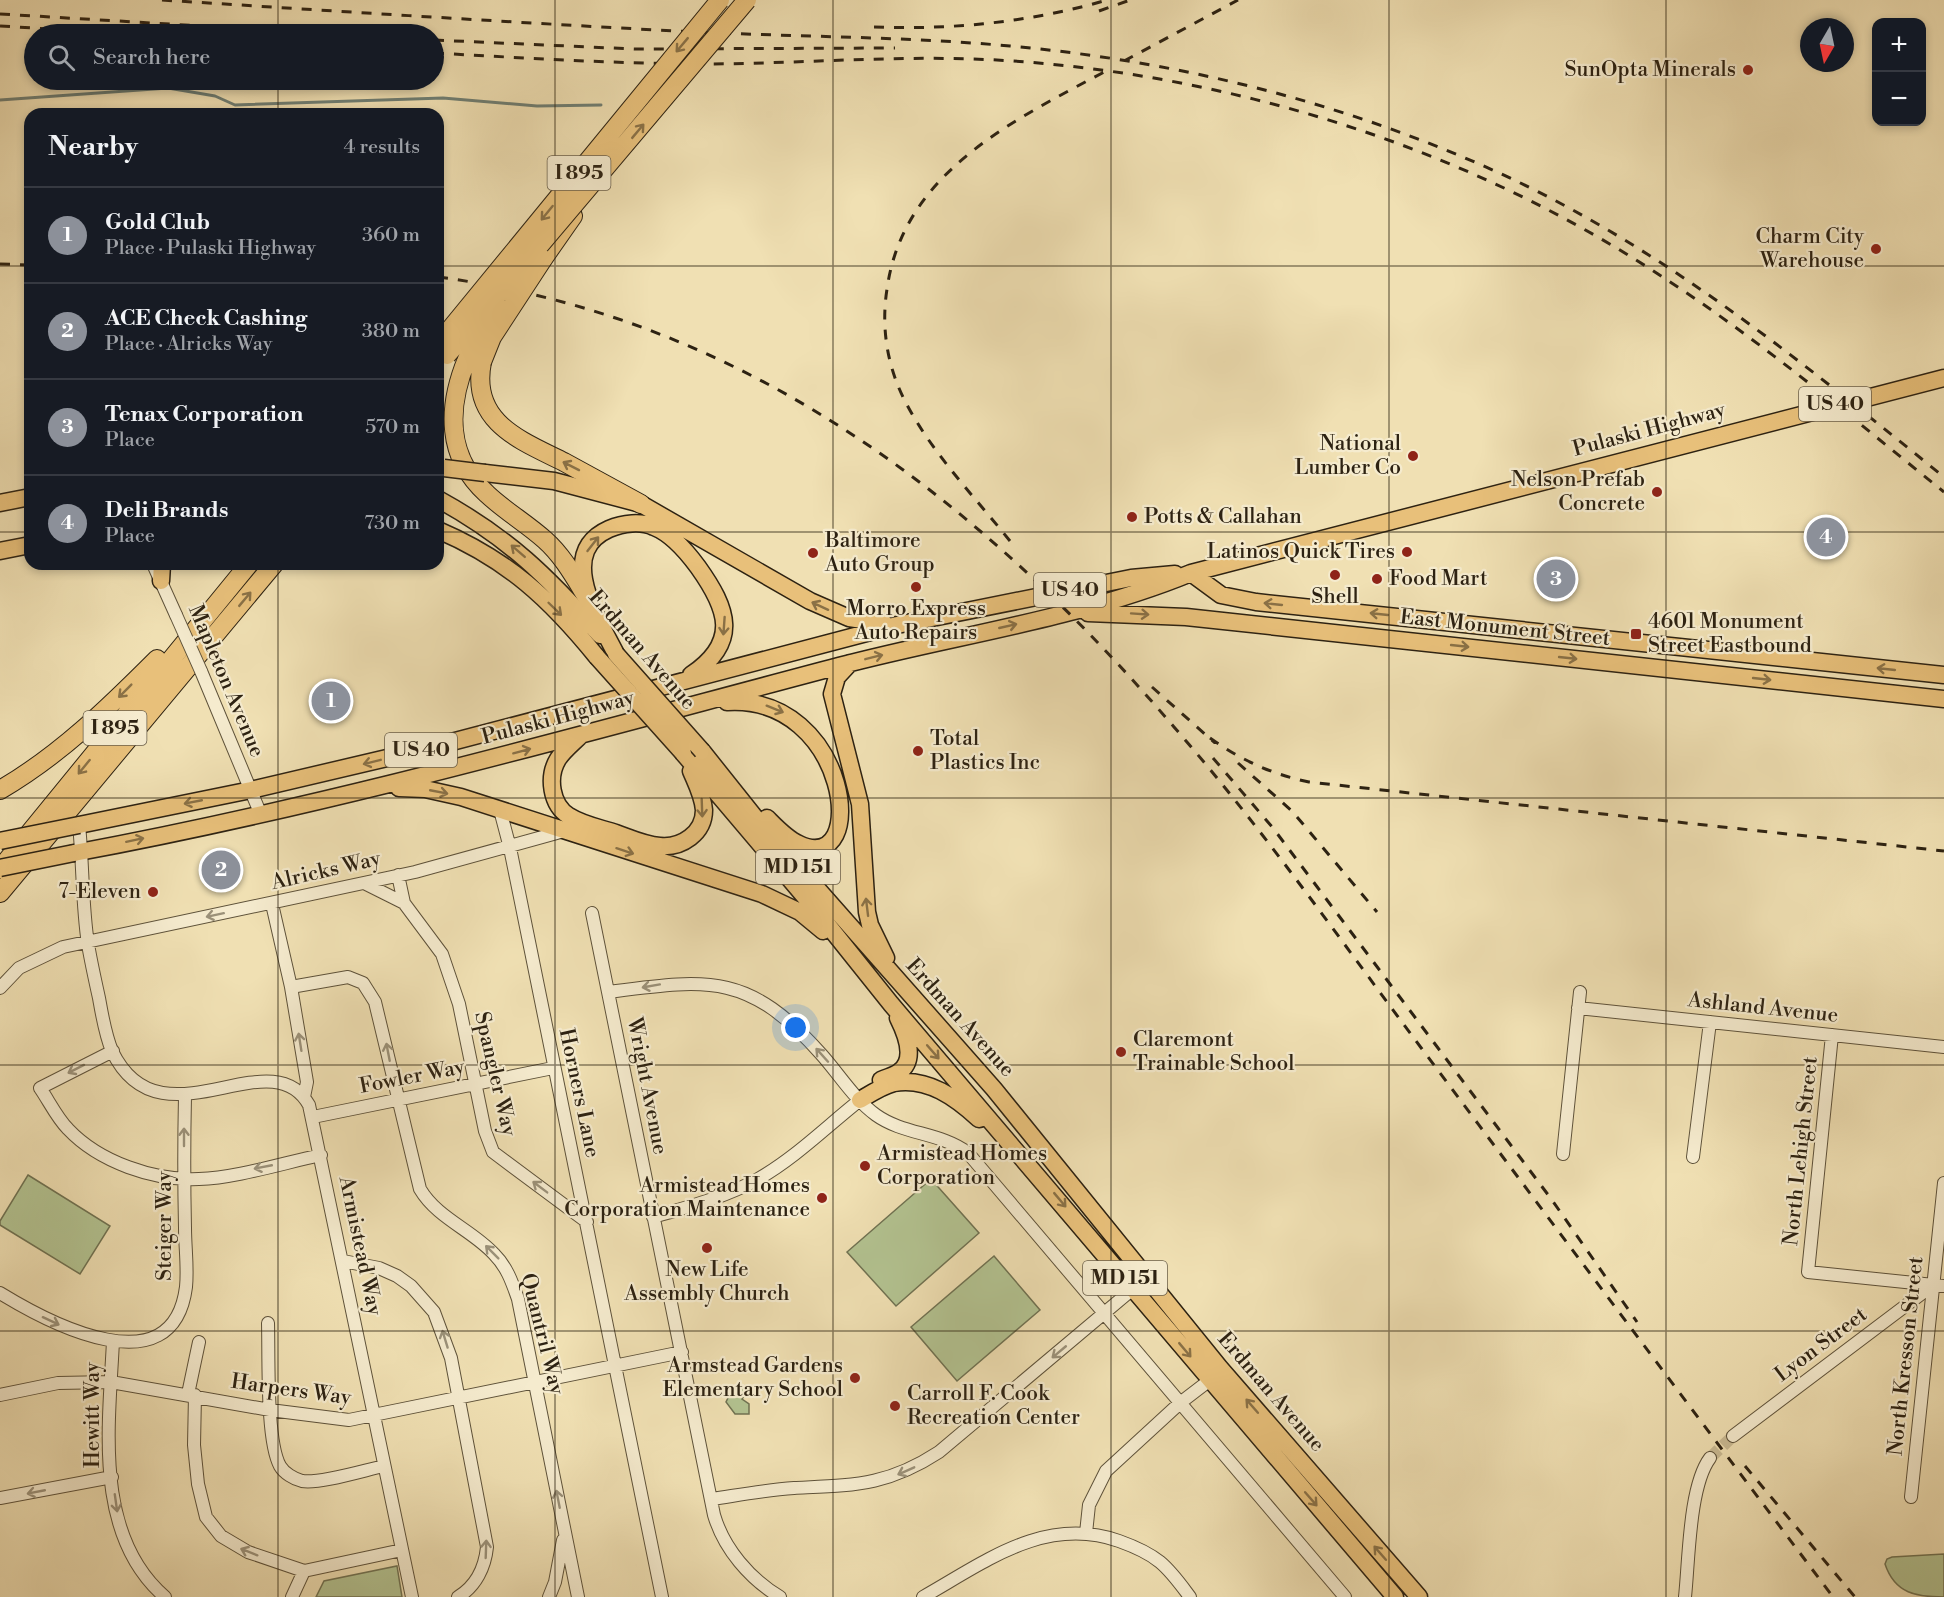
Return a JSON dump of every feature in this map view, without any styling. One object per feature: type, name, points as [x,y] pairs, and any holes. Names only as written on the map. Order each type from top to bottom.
[{"type":"highway","name":"I 895","points":[[444,351],[720,0]]},
{"type":"highway","name":"I 895","points":[[444,352],[600,176],[747,0]]},
{"type":"highway","points":[[588,599],[564,561],[546,541],[488,495],[467,472],[454,437],[452,418],[454,396],[500,309],[543,260],[600,176]]},
{"type":"highway","points":[[474,361],[485,405],[507,432],[641,504]]},
{"type":"highway","name":"I 895","points":[[0,869],[244,570]]},
{"type":"highway","name":"I 895","points":[[0,892],[269,570]]},
{"type":"highway","points":[[0,790],[52,756],[80,734],[219,599]]},
{"type":"main road","name":"Pulaski Highway","points":[[0,869],[79,850],[261,815],[381,788],[850,663],[1061,614],[1132,595],[1191,573],[1944,378]]},
{"type":"main road","points":[[444,468],[571,484],[641,504],[810,602],[849,618],[897,625]]},
{"type":"main road","points":[[0,504],[24,498]]},
{"type":"main road","name":"Erdman Avenue","points":[[444,503],[503,538],[536,567],[616,654],[702,751],[761,825],[896,981],[994,1089],[1220,1368],[1419,1597]]},
{"type":"main road","points":[[616,654],[588,599],[583,572],[585,557],[589,547],[606,530],[617,526],[642,524],[653,526],[674,540],[708,580],[719,599],[725,621],[722,643],[717,652],[705,665],[682,681]]},
{"type":"main road","name":"Erdman Avenue","points":[[444,533],[487,553],[511,569],[564,617],[683,753],[891,1004],[1395,1597]]},
{"type":"main road","points":[[0,551],[24,545]]},
{"type":"main road","name":"Pulaski Highway","points":[[0,841],[251,790],[478,735],[897,625],[1131,578],[1191,573]]},
{"type":"main road","name":"East Monument Street","points":[[1191,573],[1221,595],[1256,602],[1944,675]]},
{"type":"main road","name":"East Monument Street","points":[[1061,614],[1132,613],[1186,617],[1944,699]]},
{"type":"main road","points":[[850,663],[837,677],[832,694],[860,804],[870,925],[896,981]]},
{"type":"main road","points":[[697,704],[741,701],[760,704],[791,717],[804,728],[824,756],[838,789],[842,819],[837,837],[823,846],[814,848],[797,843],[769,820],[702,751]]},
{"type":"main road","points":[[478,735],[485,761]]},
{"type":"main road","points":[[582,735],[559,757],[554,766],[552,788],[560,808],[574,819],[659,846],[681,844],[697,831],[702,822],[702,800],[683,753]]},
{"type":"main road","points":[[381,788],[442,792],[781,902],[800,912],[855,959]]},
{"type":"main road","points":[[860,1100],[883,1079],[901,1071],[908,1061],[907,1043],[891,1004]]},
{"type":"main road","points":[[860,1100],[893,1083],[935,1088],[967,1108],[1034,1170]]},
{"type":"street","name":"Mapleton Avenue","points":[[161,572],[176,615],[261,815]]},
{"type":"street","name":"Horners Lane","points":[[500,810],[510,848],[553,1068],[587,1222],[662,1597]]},
{"type":"street","points":[[79,825],[79,850],[88,942],[104,1025],[113,1051],[128,1072],[143,1084],[158,1091],[184,1096],[271,1081],[290,1085],[304,1097]]},
{"type":"street","name":"Alricks Way","points":[[0,987],[32,960],[63,947],[365,884],[510,848],[564,831]]},
{"type":"street","name":"Spangler Way","points":[[398,875],[404,903]]},
{"type":"street","name":"Spangler Way","points":[[365,884],[383,890],[404,903],[432,938],[452,978],[485,1131],[493,1152],[587,1222]]},
{"type":"street","name":"Armistead Way","points":[[272,904],[291,987],[307,1082],[304,1097],[313,1117],[412,1597]]},
{"type":"street","name":"Wright Avenue","points":[[592,913],[718,1526],[733,1554],[758,1582],[780,1597]]},
{"type":"street","name":"Quantril Way","points":[[291,987],[348,977],[357,979],[369,988],[384,1033],[415,1172],[424,1195],[438,1210],[493,1253],[507,1270],[518,1299],[579,1597]]},
{"type":"street","points":[[608,992],[690,982],[731,988],[752,996],[792,1022],[860,1100],[889,1123],[912,1132],[940,1138],[968,1153],[1345,1597]]},
{"type":"street","points":[[1563,1154],[1580,992]]},
{"type":"street","name":"Ashland Avenue","points":[[1578,1008],[1944,1047]]},
{"type":"street","points":[[1694,1157],[1710,1022]]},
{"type":"street","name":"North Lehigh Street","points":[[1832,1035],[1808,1272],[1938,1286]]},
{"type":"street","points":[[113,1051],[40,1088],[68,1129],[97,1152],[132,1168],[184,1178],[202,1179],[321,1155]]},
{"type":"street","name":"Fowler Way","points":[[313,1117],[553,1068]]},
{"type":"street","name":"Steiger Way","points":[[112,1341],[128,1344],[155,1337],[165,1330],[177,1314],[186,1287],[184,1096]]},
{"type":"street","points":[[653,1217],[725,1194],[756,1180],[794,1154],[860,1100]]},
{"type":"street","name":"North Kresson Street","points":[[1911,1497],[1938,1286],[1944,1183]]},
{"type":"street","points":[[343,1261],[379,1268],[397,1276],[432,1308],[447,1342],[487,1546],[486,1558],[474,1584],[458,1597]]},
{"type":"street","name":"Lyon Street","points":[[1733,1436],[1938,1286]]},
{"type":"street","points":[[712,1499],[774,1490],[853,1486],[909,1471],[939,1452],[1134,1288]]},
{"type":"street","name":"Hewitt Way","points":[[0,1293],[56,1324],[112,1341],[108,1434],[112,1477],[123,1535],[133,1557],[165,1597]]},
{"type":"street","points":[[268,1323],[270,1410],[276,1457],[281,1468],[291,1477],[309,1481],[384,1466]]},
{"type":"street","points":[[199,1342],[192,1394],[195,1464],[209,1523],[234,1546],[304,1570],[402,1550]]},
{"type":"street","name":"Harpers Way","points":[[0,1395],[58,1383],[111,1382],[336,1420],[682,1352]]},
{"type":"street","points":[[1086,1533],[1089,1505],[1103,1476],[1180,1403],[1210,1380]]},
{"type":"street","points":[[1685,1597],[1697,1486],[1703,1467],[1710,1458]]},
{"type":"street","points":[[0,1498],[112,1477]]},
{"type":"street","points":[[549,1597],[555,1582],[564,1527]]},
{"type":"street","points":[[923,1597],[1002,1553],[1036,1538],[1065,1532],[1086,1533],[1113,1539],[1145,1553],[1160,1562],[1190,1597]]},
{"type":"street","points":[[292,1597],[304,1570]]},
{"type":"green space","points":[[28,1175],[110,1226],[80,1274],[0,1225],[0,1221]]},
{"type":"green space","points":[[931,1179],[979,1233],[896,1306],[847,1252]]},
{"type":"green space","points":[[994,1256],[1040,1310],[957,1381],[911,1327]]},
{"type":"green space","points":[[741,1385],[747,1392],[742,1399],[749,1404],[749,1414],[735,1414],[726,1402],[731,1392]]},
{"type":"green space","points":[[1944,1554],[1944,1597],[1908,1592],[1895,1582],[1885,1564],[1887,1559],[1892,1557]]},
{"type":"green space","points":[[397,1566],[402,1597],[316,1597],[324,1581]]},
{"type":"waterway","points":[[0,100],[140,90]]},
{"type":"waterway","points":[[180,90],[215,96],[235,105],[443,98],[537,106],[601,105]]},
{"type":"tunnel","points":[[1710,1458],[1733,1436]]},
{"type":"railway","points":[[162,0],[612,28],[927,40],[1010,46],[1135,62],[1258,88],[1319,105],[1439,147],[1558,202],[1675,272],[1730,310],[1785,350],[1944,477]]},
{"type":"railway","points":[[874,27],[933,27],[992,23],[1050,14],[1107,0]]},
{"type":"railway","points":[[1099,11],[1130,0]]},
{"type":"railway","points":[[1124,61],[1238,0]]},
{"type":"railway","points":[[0,14],[168,24]]},
{"type":"railway","points":[[0,26],[24,27]]},
{"type":"railway","points":[[444,40],[634,49],[895,48]]},
{"type":"railway","points":[[444,54],[676,64],[938,58],[1013,61],[1098,70],[1183,83],[1267,102],[1349,127],[1430,156],[1509,190],[1585,230],[1658,274],[1732,325],[1804,379],[1944,492]]},
{"type":"railway","points":[[1010,541],[939,455],[904,399],[893,373],[887,346],[885,332],[887,289],[897,248],[915,213],[939,182],[967,155],[1000,131],[1106,71]]},
{"type":"railway","points":[[0,264],[24,265]]},
{"type":"railway","points":[[444,278],[549,298],[655,332],[754,377],[848,431],[936,495],[1020,566],[1099,644],[1174,727],[1239,805],[1833,1597]]},
{"type":"railway","points":[[1152,687],[1215,743]]},
{"type":"railway","points":[[1210,738],[1257,765],[1309,782],[1944,851]]},
{"type":"railway","points":[[1213,758],[1273,828],[1552,1200],[1637,1322]]},
{"type":"railway","points":[[1238,763],[1292,811],[1377,912]]},
{"type":"railway","points":[[1745,1466],[1855,1597]]},
{"type":"place","name":"SunOpta Minerals","points":[[1748,70]]},
{"type":"place","name":"Charm City Warehouse","points":[[1876,249]]},
{"type":"place","name":"National Lumber Co","points":[[1413,456]]},
{"type":"place","name":"Nelson Prefab Concrete","points":[[1657,492]]},
{"type":"place","name":"Potts & Callahan","points":[[1132,517]]},
{"type":"place","name":"Deli Brands","points":[[1826,537]]},
{"type":"place","name":"Latinos Quick Tires","points":[[1407,552]]},
{"type":"place","name":"Baltimore Auto Group","points":[[813,553]]},
{"type":"place","name":"Shell","points":[[1335,575]]},
{"type":"place","name":"Food Mart","points":[[1377,579]]},
{"type":"place","name":"Tenax Corporation","points":[[1556,579]]},
{"type":"place","name":"Morro Express Auto Repairs","points":[[916,587]]},
{"type":"place","name":"4601 Monument Street Eastbound","points":[[1636,634]]},
{"type":"place","name":"Gold Club","points":[[331,701]]},
{"type":"place","name":"Total Plastics Inc","points":[[918,751]]},
{"type":"place","name":"ACE Check Cashing","points":[[221,870]]},
{"type":"place","name":"7-Eleven","points":[[153,892]]},
{"type":"place","name":"Claremont Trainable School","points":[[1121,1052]]},
{"type":"place","name":"Armistead Homes Corporation","points":[[865,1166]]},
{"type":"place","name":"Armistead Homes Corporation Maintenance","points":[[822,1198]]},
{"type":"place","name":"New Life Assembly Church","points":[[707,1248]]},
{"type":"place","name":"Armstead Gardens Elementary School","points":[[855,1378]]},
{"type":"place","name":"Carroll F. Cook Recreation Center","points":[[895,1406]]}]
